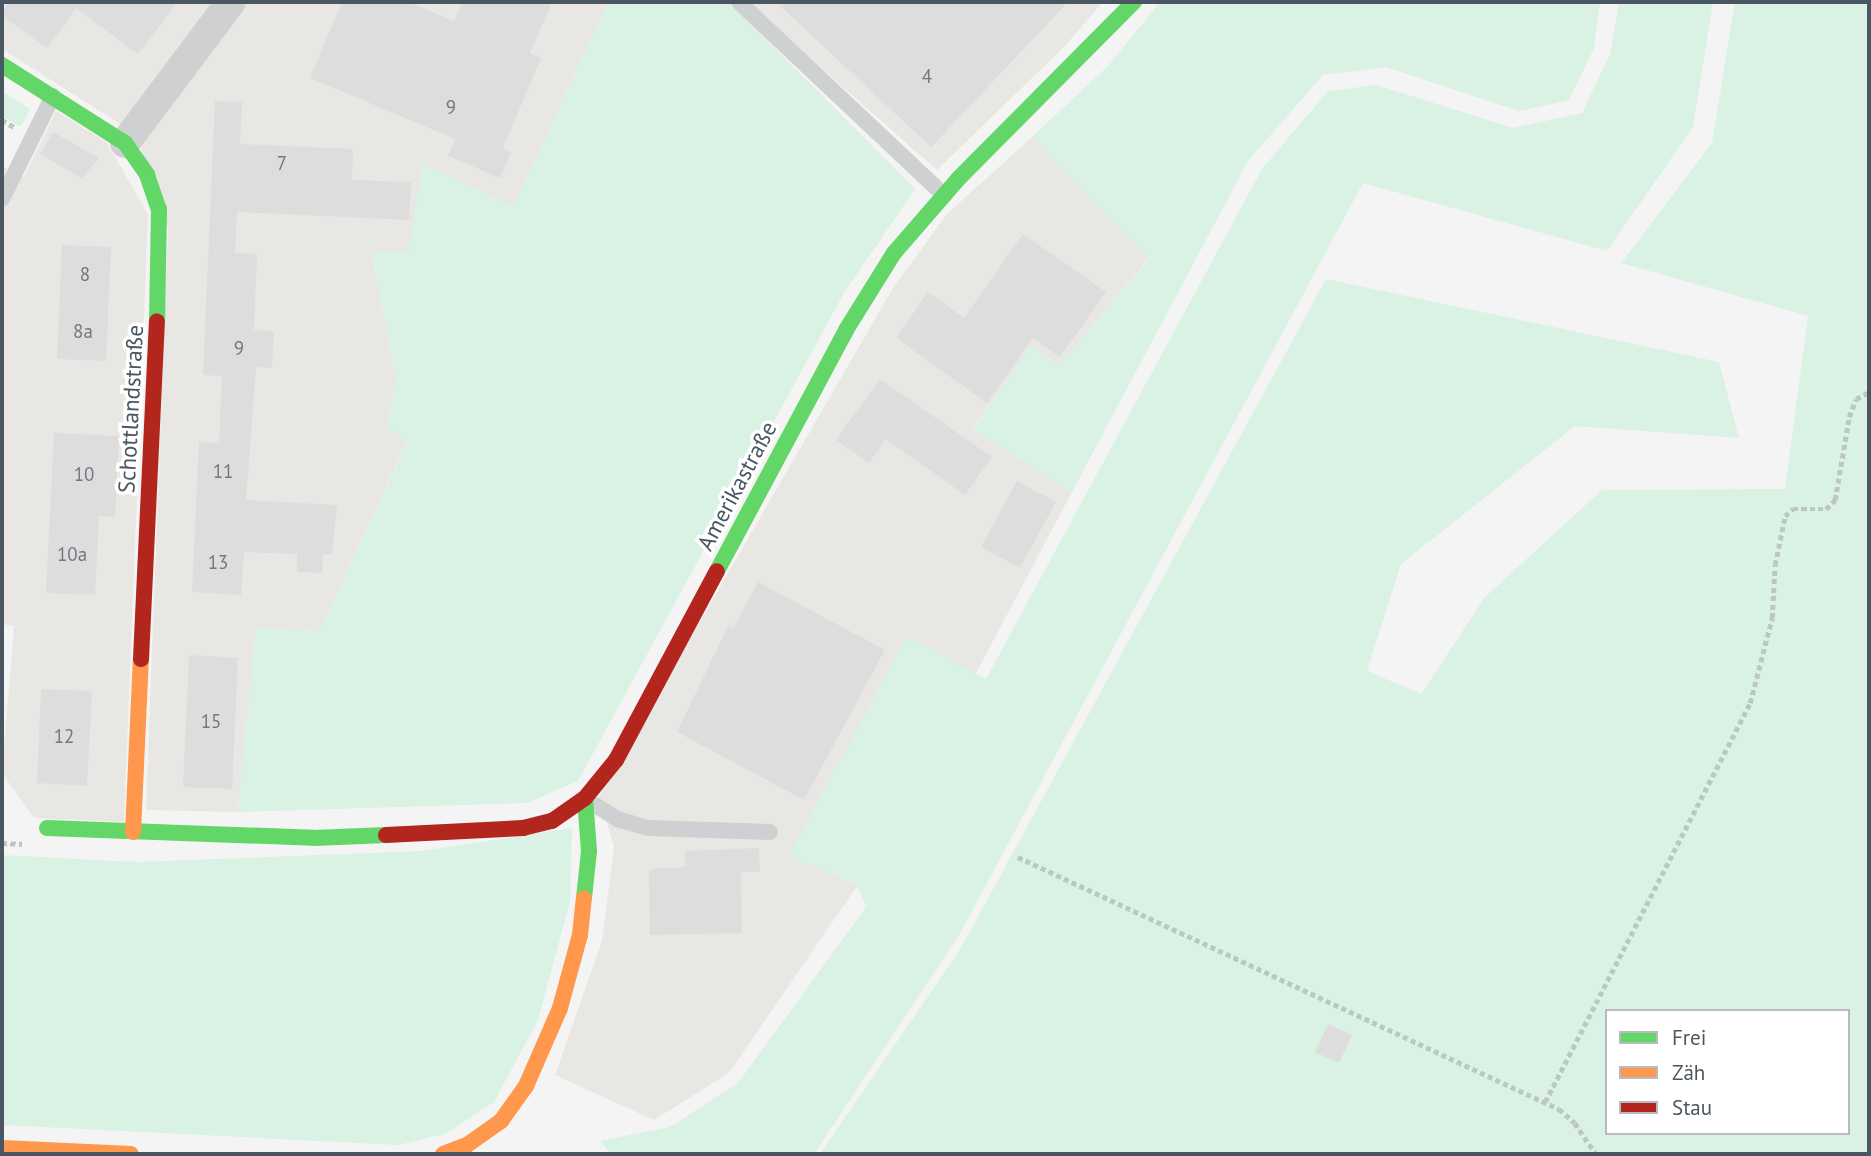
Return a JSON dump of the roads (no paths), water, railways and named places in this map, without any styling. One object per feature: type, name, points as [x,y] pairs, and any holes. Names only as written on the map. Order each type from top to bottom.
[{"type":"street","points":[[125,143],[231,2]]},
{"type":"street","name":"Amerikastraße","points":[[134,832],[314,838],[523,828],[552,821],[585,798],[616,760],[846,330],[894,253],[944,195],[1134,2]]},
{"type":"street","name":"Schottlandstraße","points":[[2,65],[125,143],[150,183],[159,209],[161,241],[134,832]]},
{"type":"street","points":[[443,1154],[467,1146],[501,1121],[526,1086],[560,1008],[580,934],[589,851],[585,798]]},
{"type":"street","points":[[47,828],[134,832]]},
{"type":"street","points":[[2,1148],[131,1154]]},
{"type":"lane","points":[[739,2],[944,195]]},
{"type":"lane","points":[[2,199],[53,96]]},
{"type":"lane","points":[[585,798],[617,819],[648,828],[770,832]]}]
